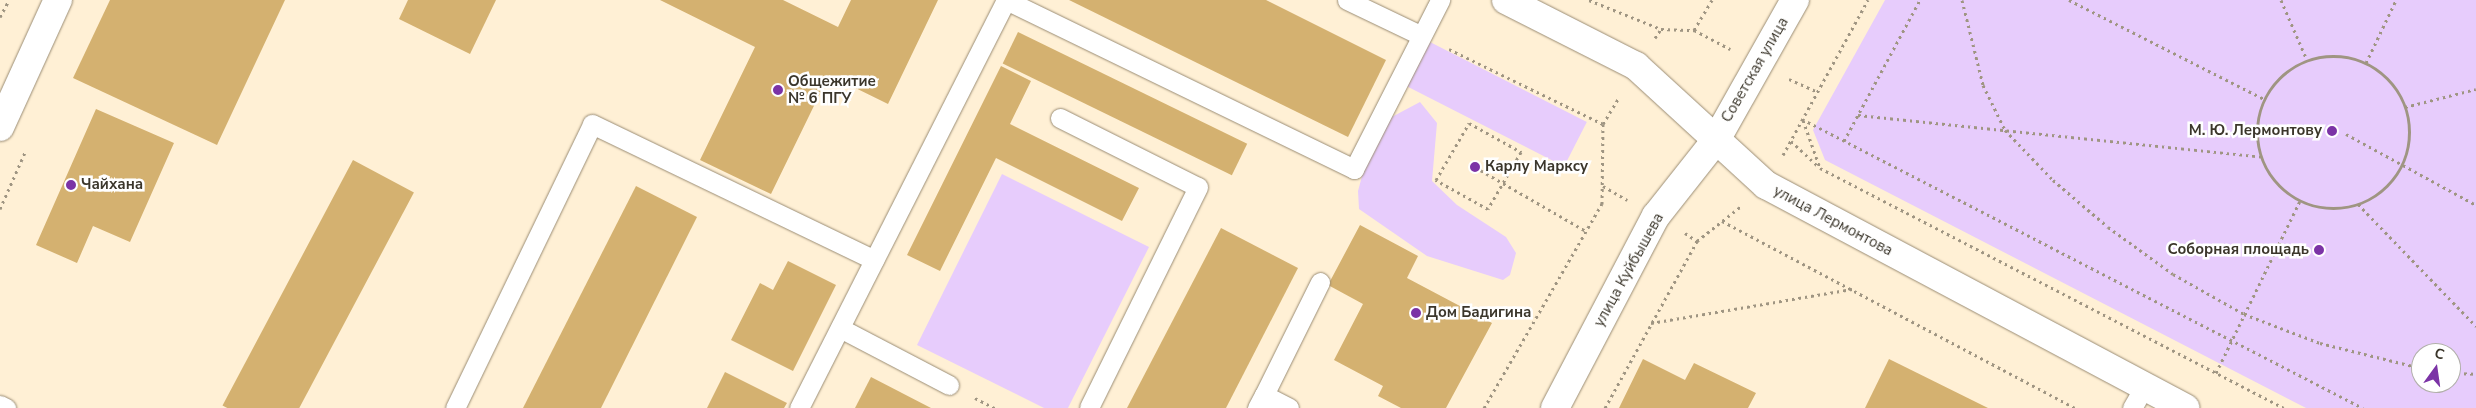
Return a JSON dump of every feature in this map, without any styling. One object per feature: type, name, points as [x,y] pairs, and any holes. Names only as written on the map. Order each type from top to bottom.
[{"type":"main road","points":[[0,127],[58,0]]},
{"type":"main road","name":"улица Лермонтова","points":[[1506,0],[1636,66],[1766,186],[2138,397],[2185,408]]},
{"type":"main road","name":"Советская улица","points":[[1716,140],[1795,0]]},
{"type":"main road","name":"улица Куйбышева","points":[[1555,408],[1656,216],[1716,140]]},
{"type":"lane","points":[[799,408],[1006,0],[1354,169],[1420,35],[1440,0]]},
{"type":"lane","points":[[1348,0],[1420,35]]},
{"type":"lane","points":[[1060,118],[1198,187],[1089,408]]},
{"type":"lane","points":[[455,408],[592,124],[874,260]]},
{"type":"lane","points":[[1289,408],[1261,402],[1320,282]]},
{"type":"lane","points":[[840,328],[950,385]]},
{"type":"lane","points":[[0,405],[6,408]]},
{"type":"path","points":[[0,17],[9,0]]},
{"type":"path","points":[[1589,0],[1661,29],[1694,30],[1712,0]]},
{"type":"path","points":[[1605,408],[1650,323],[1697,241],[1766,186],[1868,0]]},
{"type":"path","points":[[1844,141],[1920,0]]},
{"type":"path","points":[[1962,0],[1982,84],[2005,130],[2053,180],[2108,226],[2173,274],[2244,314],[2320,343],[2411,366]]},
{"type":"path","points":[[2069,0],[2264,99]]},
{"type":"path","points":[[2281,0],[2307,60]]},
{"type":"path","points":[[2366,63],[2396,0]]},
{"type":"path","points":[[1420,35],[1603,124]]},
{"type":"path","points":[[2327,56],[2366,63],[2396,89],[2405,107],[2408,146],[2401,165],[2376,195],[2358,204],[2318,206],[2300,200],[2278,185],[2261,157],[2257,124],[2264,99],[2289,69],[2307,60],[2327,56]]},
{"type":"path","points":[[1484,408],[1602,204],[1603,124],[1636,66]]},
{"type":"path","points":[[2405,107],[2476,89]]},
{"type":"path","points":[[1858,115],[2261,157]]},
{"type":"path","points":[[1802,119],[2363,408]]},
{"type":"path","points":[[1802,119],[1820,168]]},
{"type":"path","points":[[1469,123],[1521,152],[1503,182],[1488,209],[1436,180],[1469,123]]},
{"type":"path","points":[[2346,134],[2476,205]]},
{"type":"path","points":[[1790,142],[1820,168],[2284,408]]},
{"type":"path","points":[[1475,167],[1586,231]]},
{"type":"path","points":[[2216,373],[2300,200]]},
{"type":"path","points":[[2358,204],[2476,326]]},
{"type":"path","points":[[1722,221],[2075,408]]},
{"type":"path","points":[[1650,323],[1852,289]]},
{"type":"path","points":[[2461,373],[2476,374]]},
{"type":"path","points":[[969,395],[995,408]]},
{"type":"shaded area","name":"Соборная площадь","points":[[1885,0],[2476,0],[2476,408],[2306,408],[1825,160],[1813,130]]},
{"type":"shaded area","points":[[1430,42],[1587,122],[1564,166],[1407,87]]},
{"type":"shaded area","points":[[1420,102],[1437,123],[1432,181],[1457,205],[1506,237],[1516,253],[1510,275],[1503,280],[1427,256],[1359,209],[1358,191],[1365,165],[1388,119]]},
{"type":"shaded area","points":[[1002,174],[1149,247],[1068,408],[1044,408],[917,345]]},
{"type":"building","points":[[110,0],[285,0],[217,145],[73,78]]},
{"type":"building","points":[[408,0],[496,0],[470,54],[399,19]]},
{"type":"building","name":"Общежитие № 6 ПГУ","points":[[660,0],[783,0],[838,27],[851,0],[938,0],[888,104],[829,75],[771,194],[700,160],[755,47]]},
{"type":"building","points":[[1069,0],[1266,0],[1386,60],[1348,137]]},
{"type":"building","points":[[1018,32],[1247,144],[1232,175],[1003,63]]},
{"type":"building","points":[[1001,66],[1031,81],[1010,124],[1139,188],[1122,221],[996,158],[940,271],[907,255]]},
{"type":"building","points":[[96,109],[174,143],[130,242],[93,226],[77,263],[36,245]]},
{"type":"building","points":[[353,160],[414,192],[299,408],[227,408],[222,405]]},
{"type":"building","points":[[636,186],[697,217],[601,408],[523,408]]},
{"type":"building","name":"Дом Бадигина","points":[[1360,225],[1418,256],[1407,278],[1492,323],[1446,408],[1401,408],[1378,396],[1383,386],[1334,360],[1363,304],[1328,285]]},
{"type":"building","points":[[1221,228],[1298,268],[1226,408],[1127,408]]},
{"type":"building","points":[[788,261],[836,285],[793,371],[731,340],[760,283],[773,290]]},
{"type":"building","points":[[1643,359],[1685,380],[1694,363],[1756,393],[1748,408],[1619,408]]},
{"type":"building","points":[[1889,359],[1988,408],[1865,408]]},
{"type":"building","points":[[725,372],[787,403],[784,408],[707,408]]},
{"type":"building","points":[[871,377],[931,408],[855,408]]},
{"type":"place","name":"Общежитие № 6 ПГУ","points":[[778,90]]},
{"type":"place","name":"М. Ю. Лермонтову","points":[[2332,131]]},
{"type":"place","name":"Карлу Марксу","points":[[1475,167]]},
{"type":"place","name":"Чайхана","points":[[71,185]]},
{"type":"place","name":"Соборная площадь","points":[[2319,250]]},
{"type":"place","name":"Дом Бадигина","points":[[1416,313]]}]
